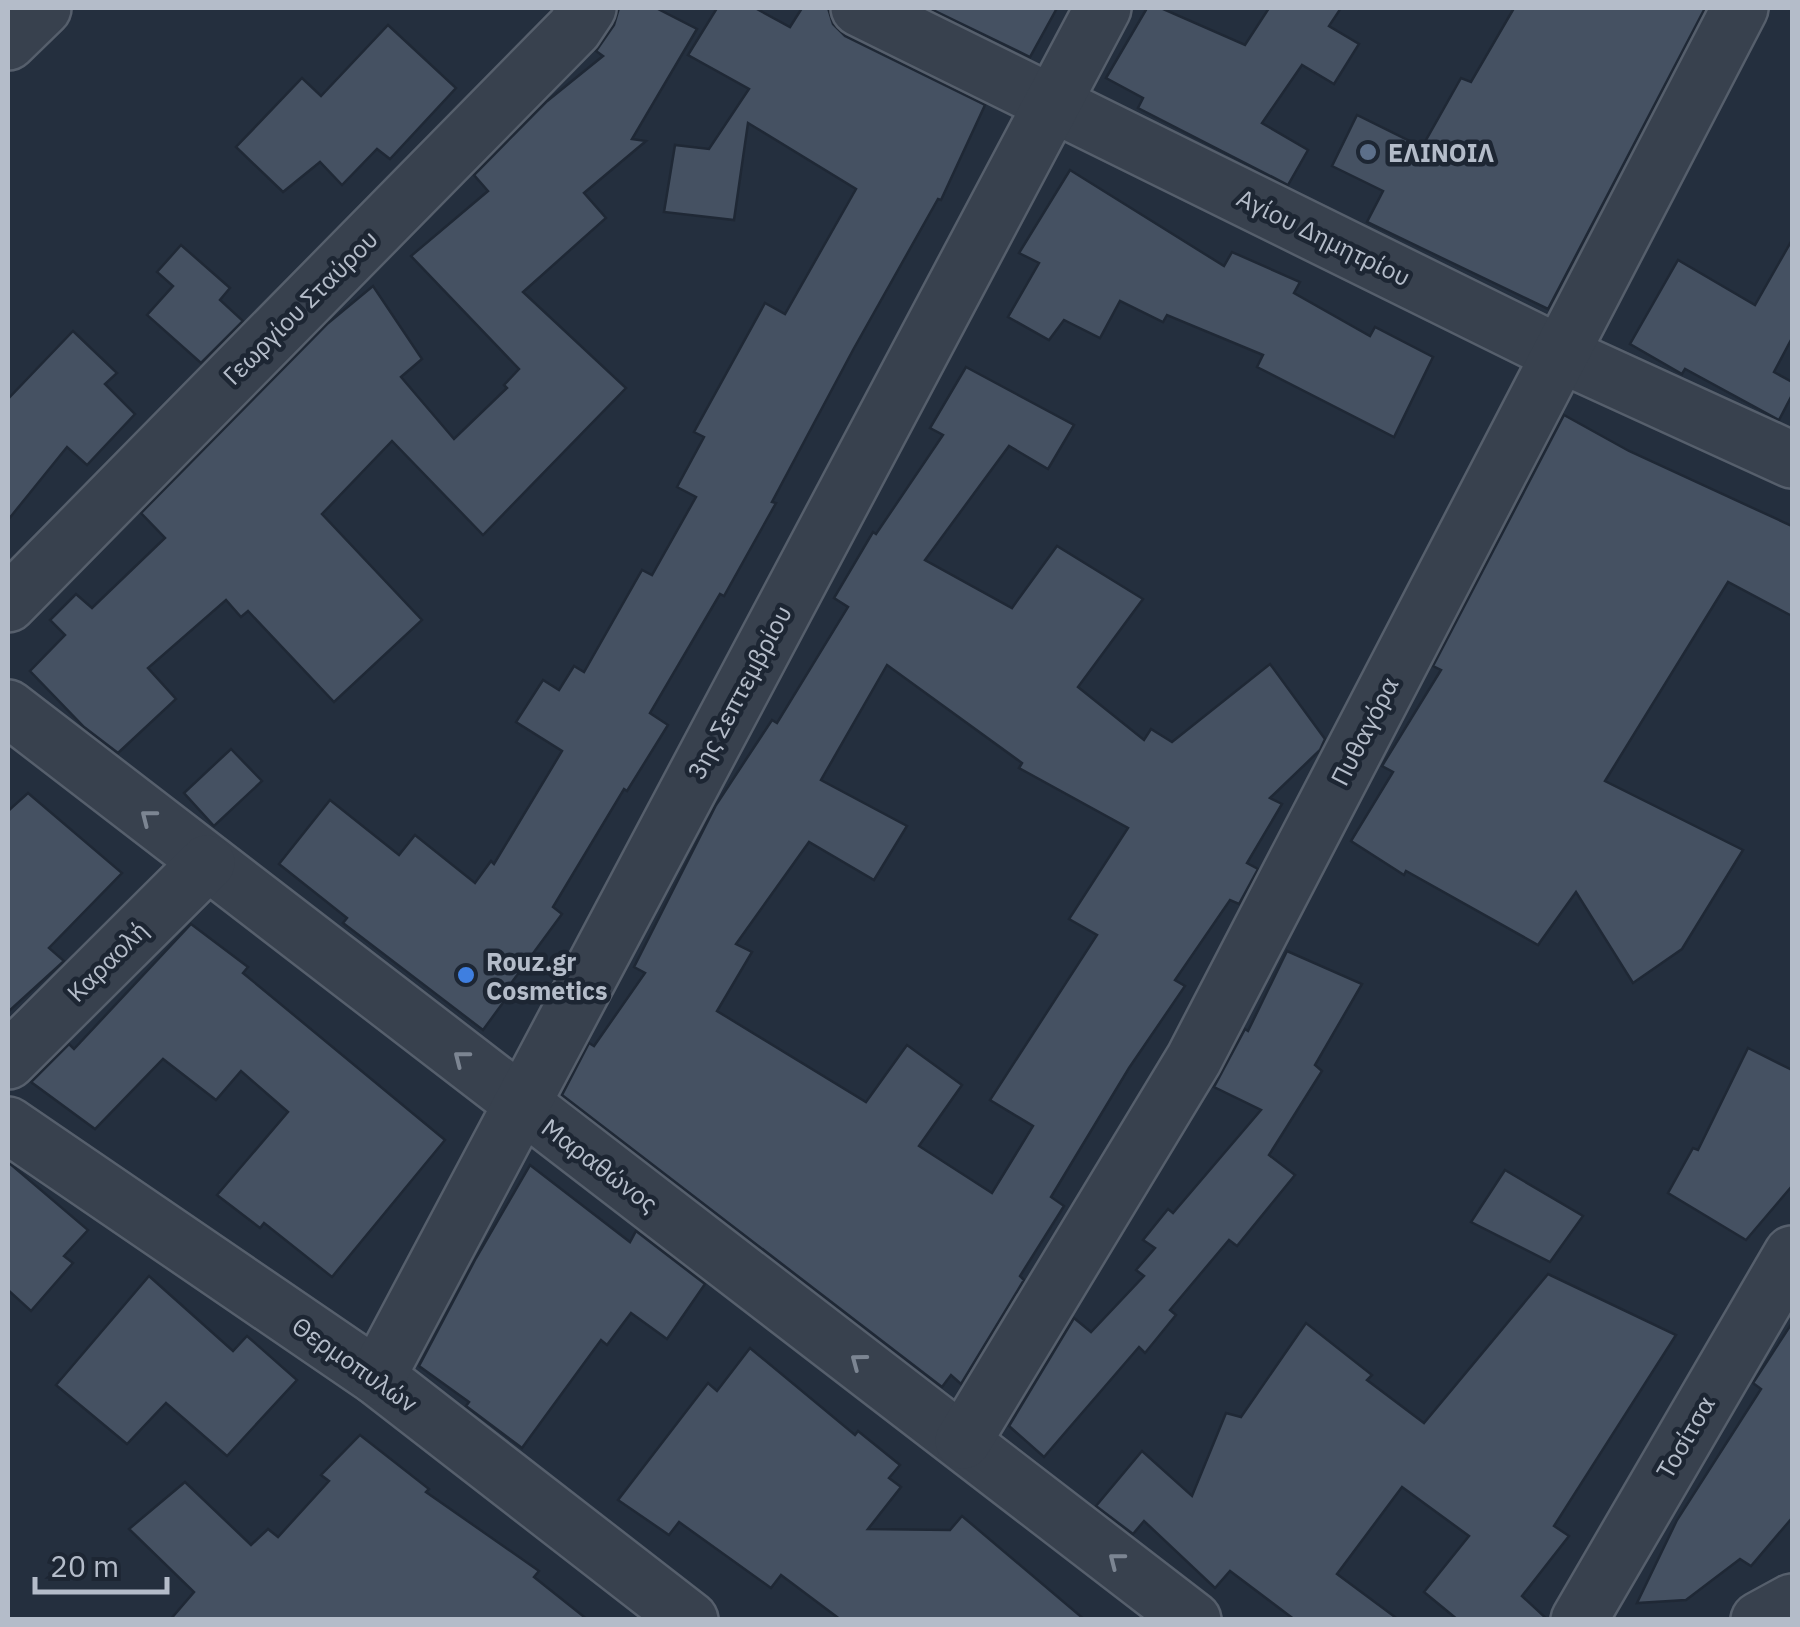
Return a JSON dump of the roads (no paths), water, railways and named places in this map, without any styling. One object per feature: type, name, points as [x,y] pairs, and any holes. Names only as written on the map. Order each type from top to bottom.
[{"type":"street","points":[[8,42],[43,8]]},
{"type":"street","name":"Γεωργίου Σταύρου","points":[[8,604],[574,29],[588,8]]},
{"type":"street","name":"Αγίου Δημητρίου","points":[[858,8],[1560,354],[1792,460]]},
{"type":"street","name":"3ης Σεπτεμβρίου","points":[[377,1377],[1103,8]]},
{"type":"street","name":"Πυθαγόρα","points":[[963,1441],[1194,1060],[1740,8]]},
{"type":"street","name":"Μαραθώνος","points":[[8,708],[1193,1620]]},
{"type":"street","name":"Καραολή","points":[[8,1060],[208,863]]},
{"type":"street","name":"Θερμοπυλών","points":[[8,1125],[377,1377],[690,1620]]},
{"type":"street","name":"Τοσίτσα","points":[[1579,1620],[1787,1277]]},
{"type":"street","points":[[1759,1620],[1792,1602]]},
{"type":"place","name":"ΕΛΙΝΟΙΛ","points":[[1368,152]]},
{"type":"place","name":"Rouz.gr Cosmetics","points":[[466,975]]}]
